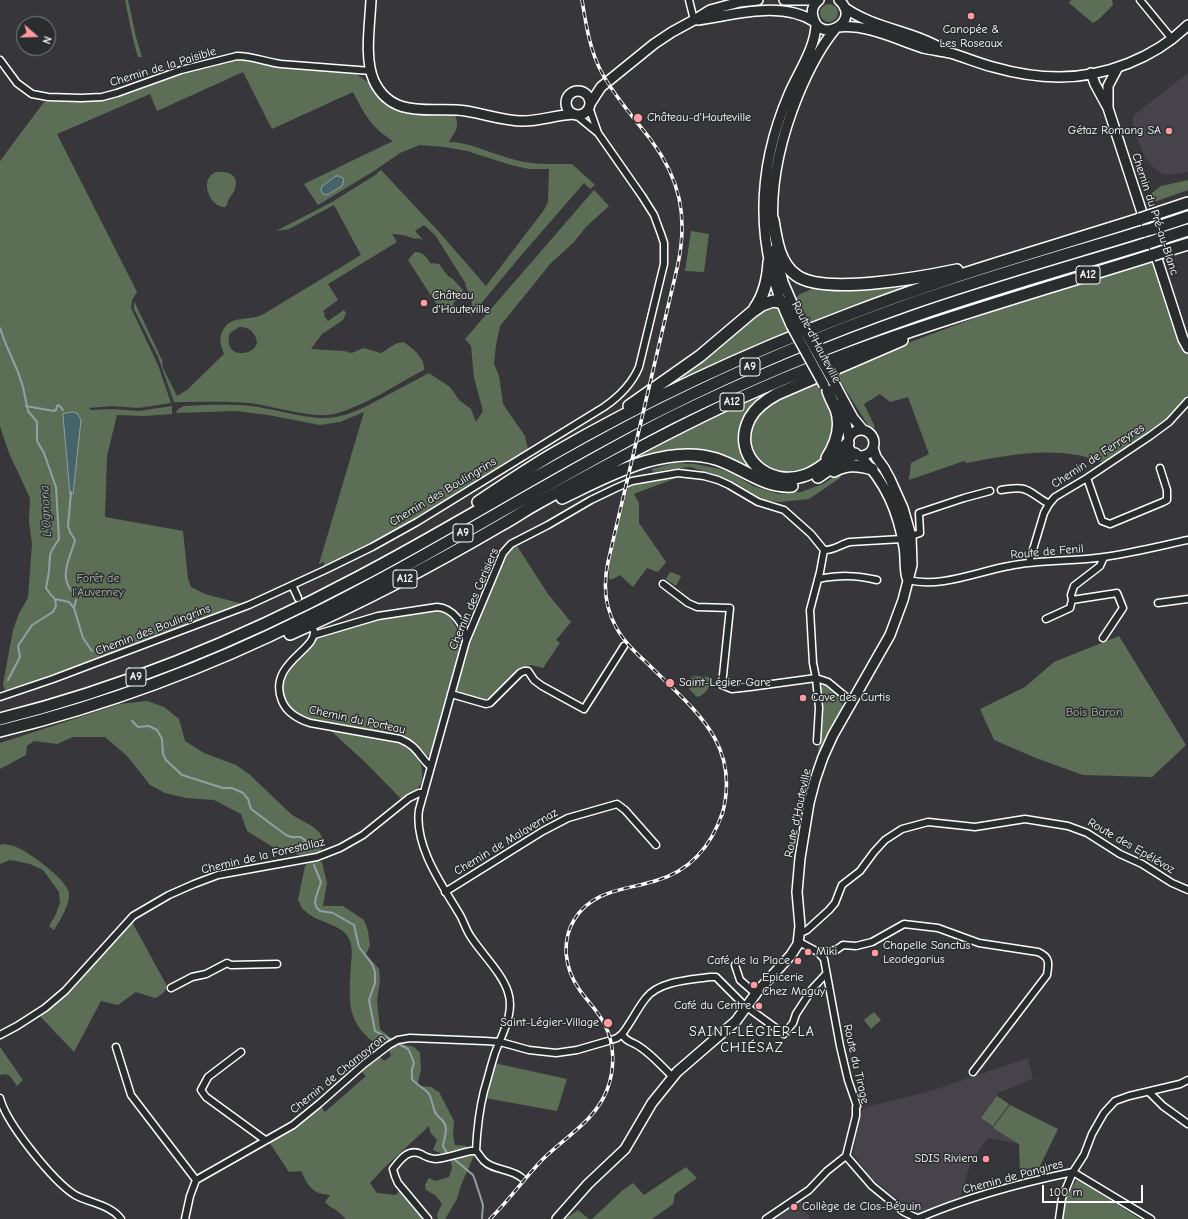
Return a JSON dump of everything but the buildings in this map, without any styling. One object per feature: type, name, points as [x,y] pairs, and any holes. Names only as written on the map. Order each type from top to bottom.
[{"type":"highway","points":[[550,455],[643,406],[754,353],[850,314],[990,265],[1188,203]]},
{"type":"highway","name":"A9","points":[[0,719],[58,703],[117,684],[206,651],[287,614],[384,564],[606,438],[681,399],[757,364],[826,335],[919,301],[1188,217]]},
{"type":"highway","points":[[773,220],[778,246],[785,263],[795,275],[810,282],[840,284],[878,282],[926,276],[990,265]]},
{"type":"highway","name":"A9","points":[[0,731],[99,703],[200,666],[274,634],[397,570],[624,442],[693,407],[832,346],[916,315],[1188,230]]},
{"type":"highway","name":"A12","points":[[200,666],[245,654],[362,601],[618,459],[779,380],[864,346],[921,327],[1188,244]]},
{"type":"highway","points":[[752,312],[760,301],[766,287],[769,262]]},
{"type":"highway","points":[[384,564],[675,375],[752,312],[766,303],[773,301],[788,305],[795,323]]},
{"type":"highway","points":[[872,469],[852,465],[789,478],[771,476],[760,469],[748,454],[745,436],[748,423],[757,408],[769,398],[974,310]]},
{"type":"highway","points":[[820,471],[832,448],[838,429],[838,416],[828,386]]},
{"type":"highway","points":[[820,471],[848,441]]},
{"type":"highway","points":[[503,524],[618,472],[636,465],[667,457],[691,455],[716,459],[765,482],[780,486],[802,484],[820,471],[844,459],[857,455]]},
{"type":"main road","points":[[371,0],[369,54],[371,71],[374,81],[385,95],[393,102],[409,109],[422,111],[464,111],[521,121],[533,120],[548,116],[575,115],[584,113],[601,87],[654,44],[672,32],[710,10],[740,2],[758,0]]},
{"type":"main road","points":[[784,0],[815,0]]},
{"type":"main road","name":"Route d'Hauteville","points":[[781,302],[769,262],[765,235],[765,180],[769,152],[783,109],[814,37],[815,23],[813,11],[819,0]]},
{"type":"main road","points":[[839,0],[845,8],[876,24],[925,40],[949,53]]},
{"type":"main road","points":[[694,20],[710,18],[742,10],[776,8],[796,11],[825,30],[851,27],[867,29],[931,50],[949,53],[993,67],[1037,76],[1060,77],[1091,73],[1118,67],[1148,54],[1188,25]]},
{"type":"main road","name":"Route d'Hauteville","points":[[845,8],[845,18],[825,42],[813,62],[801,88],[786,128],[778,155],[775,174],[773,220],[775,248],[779,269],[795,323],[841,409],[846,423],[848,441]]},
{"type":"main road","name":"Chemin du Pré-au-Blanc","points":[[1108,108],[1108,86],[1118,67]]},
{"type":"main road","name":"Chemin du Pré-au-Blanc","points":[[1091,73],[1095,84],[1108,108],[1183,339],[1188,348]]},
{"type":"main road","points":[[548,116],[558,110],[571,93],[601,87]]},
{"type":"main road","points":[[582,92],[588,97],[589,105]]},
{"type":"main road","points":[[566,100],[568,109],[575,115]]},
{"type":"main road","name":"Route d'Hauteville","points":[[828,386],[864,430]]},
{"type":"main road","points":[[907,537],[890,498],[877,476],[872,469],[849,449],[848,441],[854,432],[864,430],[873,437],[873,448],[876,457],[884,468],[898,495],[906,516],[907,537],[905,553],[906,574],[908,580]]},
{"type":"main road","points":[[857,455],[868,454],[873,448]]},
{"type":"main road","name":"Route d'Hauteville","points":[[799,937],[798,881],[800,858],[817,772],[828,745],[890,635],[901,606],[908,580]]},
{"type":"main road","points":[[557,1219],[588,1184],[625,1149],[648,1110],[673,1077],[736,1020],[756,994],[791,955],[799,937]]},
{"type":"street","points":[[689,0],[694,20]]},
{"type":"street","points":[[1140,0],[1172,38]]},
{"type":"street","name":"Chemin de la Paisible","points":[[0,60],[17,83],[27,91],[42,96],[81,98],[102,97],[128,90],[181,70],[237,56],[281,64],[371,71]]},
{"type":"street","name":"Chemin des Boulingrins","points":[[589,105],[598,133]]},
{"type":"street","name":"Chemin des Boulingrins","points":[[0,697],[53,679],[249,605],[372,547],[417,522],[604,407],[621,394],[633,380],[639,367],[662,278],[664,244],[662,234],[654,215],[642,196],[598,133],[575,115]]},
{"type":"street","name":"Chemin de Ferreyres","points":[[1029,562],[1048,504],[1055,497],[1087,478],[1169,422],[1188,401]]},
{"type":"street","points":[[1087,478],[1102,521],[1110,524],[1167,500],[1167,490],[1160,468]]},
{"type":"street","name":"Chemin des Cerisiers","points":[[476,1151],[478,1120],[484,1092],[495,1053],[505,1031],[510,1009],[508,992],[499,975],[470,936],[445,892],[422,844],[418,818],[466,641],[503,553],[511,544],[591,500],[632,481],[678,473],[704,476],[718,480],[758,502],[776,507],[786,512],[813,536],[824,550]]},
{"type":"street","points":[[1001,490],[1020,488],[1029,490],[1039,499],[1048,504]]},
{"type":"street","points":[[817,741],[819,708],[813,663],[810,610],[824,550],[832,549],[850,542],[907,537],[920,533],[919,513],[990,491]]},
{"type":"street","name":"Route de Fenil","points":[[908,580],[929,583],[1029,562],[1104,558],[1188,540]]},
{"type":"street","points":[[1046,619],[1070,608],[1072,600],[1071,595],[1074,586],[1100,566],[1104,558]]},
{"type":"street","points":[[818,579],[855,575],[877,580]]},
{"type":"street","points":[[663,584],[688,603],[697,607],[730,608],[722,685],[732,689],[816,678],[828,682],[852,702]]},
{"type":"street","points":[[292,585],[298,598]]},
{"type":"street","points":[[1072,600],[1117,593],[1123,608],[1104,638]]},
{"type":"street","points":[[1158,603],[1188,599]]},
{"type":"street","name":"Chemin du Porteau","points":[[432,767],[425,761],[417,749],[400,739],[310,723],[296,717],[282,702],[279,684],[281,675],[287,666],[310,643],[314,632],[378,616],[437,607],[443,608],[456,617],[465,633],[466,641]]},
{"type":"street","points":[[451,694],[486,704],[490,703],[520,673],[528,671],[534,680],[542,686],[584,709],[624,646]]},
{"type":"street","name":"Chemin de la Forestallaz","points":[[0,1035],[45,1008],[65,991],[133,916],[163,898],[218,875],[317,857],[340,848],[363,835],[409,798],[419,793],[424,793]]},
{"type":"street","name":"Chemin de Malavernaz","points":[[445,892],[543,831],[568,818],[617,804],[656,845]]},
{"type":"street","name":"Route des Epélévoz","points":[[799,937],[830,910],[842,885],[860,871],[871,855],[885,840],[902,829],[928,822],[975,826],[1025,819],[1062,824],[1087,833],[1120,854],[1142,864],[1172,883],[1188,890]]},
{"type":"street","points":[[799,937],[818,952],[836,950],[843,945],[856,946],[872,942],[904,924],[938,928],[980,943],[1044,954],[1048,959],[1049,965],[1047,975],[973,1072]]},
{"type":"street","name":"Route du Tirage","points":[[818,952],[824,959],[840,1046],[848,1080],[857,1106],[846,1156]]},
{"type":"street","points":[[171,988],[192,977],[206,974],[227,963],[231,965],[277,964]]},
{"type":"street","points":[[735,965],[740,980],[756,994]]},
{"type":"street","points":[[673,1077],[645,1051],[628,1041],[622,1034],[652,991],[660,986],[716,977],[746,1007],[784,1034],[793,1023],[796,1014],[813,988],[826,974]]},
{"type":"street","name":"Chemin de Chamoyron","points":[[196,1180],[292,1125],[320,1104],[364,1064],[389,1045],[401,1039],[476,1040],[500,1042],[529,1050],[556,1053],[577,1050],[611,1040],[622,1034]]},
{"type":"street","points":[[116,1046],[130,1095],[196,1180],[190,1196],[185,1219]]},
{"type":"street","points":[[240,1052],[208,1077],[201,1090],[206,1097],[265,1140]]},
{"type":"street","points":[[1059,1219],[1062,1198],[1073,1172],[1084,1155],[1092,1134],[1104,1113],[1115,1101],[1129,1096],[1180,1084],[1188,1080]]},
{"type":"street","points":[[1149,1092],[1163,1106],[1188,1124]]},
{"type":"street","points":[[0,1098],[8,1119],[20,1136],[66,1188],[76,1196],[114,1212],[121,1219]]},
{"type":"street","points":[[428,1219],[398,1182],[395,1176],[393,1169],[405,1155],[419,1153],[436,1159],[476,1151],[485,1162],[495,1167],[516,1172],[522,1178]]},
{"type":"street","points":[[766,1219],[809,1190],[827,1171],[846,1156],[877,1190],[904,1212],[919,1219]]},
{"type":"street","name":"Chemin de Pangires","points":[[919,1219],[938,1210],[1004,1188],[1073,1172],[1151,1219]]},
{"type":"shaded area","points":[[1188,73],[1188,172],[1164,175],[1153,167],[1145,157],[1133,129],[1133,119],[1135,114]]},
{"type":"shaded area","points":[[1028,1058],[1033,1079],[998,1093],[997,1096],[1034,1118],[1020,1144],[988,1138],[971,1161],[959,1201],[917,1214],[872,1179],[853,1154],[862,1110],[870,1106],[927,1092]]},
{"type":"shaded area","name":"Collège de Clos-Béguin","points":[[800,1196],[810,1219],[766,1219]]},
{"type":"green space","points":[[125,0],[128,0],[142,57],[138,57]]},
{"type":"green space","points":[[1071,0],[1112,0],[1113,5],[1093,23],[1069,3]]},
{"type":"green space","points":[[829,4],[835,7],[838,13],[835,19],[829,22],[823,19],[820,13],[823,7]]},
{"type":"green space","name":"Forêt de l'Auverney","points":[[237,58],[270,66],[353,72],[369,83],[376,95],[399,111],[411,114],[455,115],[457,127],[449,142],[465,144],[519,161],[542,164],[572,164],[595,185],[590,189],[584,183],[471,316],[471,300],[465,285],[466,284],[435,235],[424,225],[415,231],[423,240],[392,234],[397,242],[328,284],[338,300],[323,311],[325,314],[324,316],[328,321],[344,310],[346,313],[343,320],[322,334],[311,349],[344,351],[352,353],[363,348],[381,353],[394,345],[403,342],[414,350],[423,362],[424,370],[368,401],[334,414],[325,415],[304,414],[250,403],[174,402],[158,357],[134,309],[134,301],[162,360],[163,368],[177,396],[187,390],[224,354],[220,339],[221,333],[226,325],[235,320],[262,315],[361,255],[334,205],[289,229],[276,231],[332,202],[381,170],[439,232],[486,286],[544,210],[548,202],[549,169],[529,169],[467,151],[420,145],[400,153],[374,171],[318,205],[304,184],[393,141],[379,131],[369,120],[353,92],[272,129],[243,72],[157,111],[150,94],[57,134],[137,292],[132,300],[131,308],[158,365],[171,403],[139,408],[112,406],[89,408],[91,410],[112,409],[139,411],[172,406],[172,414],[144,416],[117,415],[107,456],[105,517],[183,531],[188,579],[191,587],[205,594],[239,603],[240,605],[6,694],[3,684],[13,630],[19,613],[28,598],[32,544],[29,521],[30,498],[9,453],[0,426],[0,161],[44,102],[103,99],[132,92],[176,74]],"holes":[[[239,327],[247,328],[253,333],[257,341],[255,347],[251,351],[244,353],[231,349],[229,343],[230,333]],[[73,412],[79,416],[70,494],[63,416],[64,414]]]},
{"type":"green space","points":[[216,172],[229,173],[235,179],[235,188],[225,207],[215,203],[208,192],[208,181]]},
{"type":"green space","points":[[1188,180],[1188,190],[1151,203],[1148,196],[1161,186]]},
{"type":"green space","points":[[594,190],[609,206],[551,263],[500,326],[494,364],[499,376],[503,404],[525,436],[528,449],[396,530],[324,566],[324,562],[319,564],[364,412],[340,422],[320,425],[268,415],[236,411],[176,413],[178,409],[184,406],[234,405],[260,407],[295,415],[332,418],[365,407],[429,373],[450,387],[459,400],[471,409],[476,422],[483,411],[474,378],[471,346],[465,339]]},
{"type":"green space","points":[[691,231],[709,234],[704,272],[685,271]]},
{"type":"green space","points":[[415,252],[424,255],[430,263],[439,264],[448,276],[453,279],[463,290],[462,295],[453,303],[456,310],[453,314],[446,310],[444,303],[437,305],[408,260]]},
{"type":"green space","points":[[1158,260],[1188,348],[1188,401],[1174,416],[1107,464],[1072,454],[1019,454],[966,463],[964,461],[909,480],[911,463],[929,454],[908,397],[890,402],[880,394],[864,404],[875,427],[871,430],[835,373],[889,350],[999,309]]},
{"type":"green space","points":[[926,281],[808,325],[796,298],[800,294],[812,289]]},
{"type":"green space","points":[[776,304],[789,334],[651,397],[757,312]]},
{"type":"green space","points":[[794,381],[744,425],[759,473],[710,455],[606,472],[699,423]]},
{"type":"green space","points":[[815,381],[829,405],[831,412],[833,425],[827,450],[819,460],[803,471],[790,474],[775,473],[761,464],[756,458],[753,450],[751,434],[756,416],[768,404]]},
{"type":"green space","points":[[674,463],[695,464],[720,469],[731,473],[753,486],[779,494],[801,492],[823,484],[842,472],[840,478],[809,499],[780,502],[764,500],[734,482],[690,467],[656,472],[652,471],[652,469]]},
{"type":"green space","points":[[676,478],[634,494],[639,503],[639,523],[666,562],[658,572],[647,568],[633,587],[620,575],[613,579],[609,579],[609,565],[628,486]]},
{"type":"green space","points":[[517,546],[548,594],[571,622],[556,640],[560,643],[543,668],[531,665],[519,670],[492,699],[486,702],[455,691],[469,640],[504,557],[510,550]]},
{"type":"green space","points":[[670,572],[681,576],[676,586],[666,579]]},
{"type":"green space","points":[[441,609],[448,613],[463,640],[431,755],[426,755],[415,743],[403,736],[308,719],[294,712],[287,703],[284,697],[281,675],[314,635],[377,619]]},
{"type":"green space","name":"Bois Baron","points":[[1119,636],[1186,745],[1152,777],[1083,775],[1036,758],[994,740],[980,709],[1025,687],[1054,662]]},
{"type":"green space","points":[[692,676],[710,677],[708,689],[706,692],[697,697],[689,689],[691,684],[688,681]]},
{"type":"green space","points":[[823,684],[838,697],[843,708],[818,756],[819,687],[823,686]]},
{"type":"green space","points":[[147,701],[164,707],[179,719],[185,741],[204,753],[236,765],[249,774],[292,815],[312,826],[320,833],[324,843],[317,857],[303,856],[271,846],[247,831],[241,814],[214,800],[186,798],[165,793],[150,785],[127,756],[105,737],[73,737],[57,744],[34,741],[27,746],[26,755],[0,769],[0,743],[120,704]]},
{"type":"green space","points":[[330,730],[402,742],[419,760],[422,770],[421,784],[403,801],[366,763]]},
{"type":"green space","points":[[4,844],[22,850],[38,860],[55,874],[67,888],[69,893],[68,902],[54,930],[49,926],[60,903],[59,892],[43,870],[30,864],[10,860],[0,864],[0,845]]},
{"type":"green space","points":[[312,860],[322,862],[327,883],[323,906],[343,906],[364,920],[368,931],[370,946],[366,954],[379,969],[380,980],[377,1001],[380,1029],[393,1040],[381,1047],[369,1039],[361,1030],[355,1021],[352,1011],[350,989],[352,950],[348,937],[344,932],[334,926],[309,914],[302,908],[298,900],[305,866]]},
{"type":"green space","points":[[132,922],[167,986],[162,994],[155,998],[136,992],[118,1005],[101,1001],[74,1052],[40,1016],[62,996],[66,995],[129,923]]},
{"type":"green space","points":[[874,1012],[881,1020],[871,1029],[864,1020]]},
{"type":"green space","points":[[395,1044],[398,1046],[401,1044],[414,1047],[420,1053],[421,1070],[418,1082],[420,1086],[431,1087],[439,1092],[454,1121],[453,1134],[455,1145],[466,1146],[471,1151],[476,1151],[461,1185],[457,1199],[445,1219],[438,1219],[437,1214],[442,1204],[435,1195],[426,1190],[425,1185],[429,1178],[435,1181],[449,1177],[452,1168],[450,1156],[433,1150],[437,1140],[430,1132],[429,1126],[370,1183],[377,1193],[396,1195],[402,1187],[425,1213],[421,1219],[346,1219],[325,1202],[330,1195],[319,1193],[311,1188],[301,1171],[289,1172],[269,1142],[320,1106],[325,1112],[366,1076],[360,1070],[373,1062],[379,1056],[384,1061],[391,1056],[388,1048]]},
{"type":"green space","points":[[0,1047],[23,1080],[17,1086],[10,1076],[6,1074],[0,1075]]},
{"type":"green space","points":[[494,1063],[567,1079],[557,1111],[485,1098]]},
{"type":"green space","points":[[997,1096],[1009,1104],[993,1126],[981,1118]]},
{"type":"green space","points":[[1010,1105],[1058,1129],[1037,1172],[1020,1171],[1019,1144],[993,1128]]},
{"type":"green space","points":[[686,1167],[697,1178],[675,1194],[673,1204],[652,1219],[592,1219],[623,1190],[633,1183],[644,1195]]},
{"type":"green space","points":[[1077,1179],[1140,1219],[1063,1219],[1064,1201]]},
{"type":"green space","points":[[578,1210],[589,1219],[565,1219]]},
{"type":"water","points":[[336,176],[344,179],[342,186],[327,195],[323,194],[321,190],[322,186]]},
{"type":"water","points":[[73,412],[77,413],[81,420],[73,494],[70,494],[63,414]]},
{"type":"waterway","name":"L'Ognona","points":[[0,328],[18,372],[28,411],[37,422],[37,441],[44,453],[56,487],[59,539],[50,555],[46,588],[55,599],[56,606],[53,612],[32,625],[18,646],[20,657],[8,680]]},
{"type":"waterway","points":[[26,406],[54,411],[59,405],[63,410]]},
{"type":"waterway","points":[[71,492],[68,526],[75,540],[66,567],[66,580],[73,593]]},
{"type":"waterway","points":[[55,599],[69,602],[74,608],[83,638],[92,651]]},
{"type":"waterway","points":[[74,608],[76,600]]},
{"type":"waterway","points":[[132,721],[138,727],[149,726],[157,730],[162,739],[163,754],[166,760],[182,775],[223,788],[232,788],[243,793],[248,799],[251,809],[286,835],[291,837],[301,837],[310,847]]},
{"type":"waterway","points":[[314,865],[321,882],[315,903],[317,908],[320,911],[333,913],[354,925],[359,947],[372,964],[375,972],[375,983],[369,1000],[375,1031],[408,1049],[414,1063],[412,1069],[412,1079],[429,1094],[435,1112],[445,1124],[446,1133],[443,1146],[447,1153]]},
{"type":"waterway","points":[[454,1159],[473,1175],[483,1205],[482,1218]]},
{"type":"railway","points":[[582,0],[589,38],[594,56],[602,73],[625,107],[651,140],[669,169],[679,199],[682,230],[678,264],[606,571],[605,587],[607,604],[612,619],[626,642],[681,696],[709,729],[719,747],[725,767],[726,790],[722,815]]},
{"type":"railway","points":[[490,1219],[542,1160],[579,1128],[595,1111],[602,1101],[610,1082],[613,1065],[611,1041],[600,1016],[582,993],[570,973],[566,955],[566,946],[567,937],[574,920],[581,910],[600,897],[621,889],[668,877],[679,871],[698,855],[706,845],[713,835],[723,811]]},
{"type":"place","name":"Canopée & Les Roseaux","points":[[971,16]]},
{"type":"place","name":"Château-d'Hauteville","points":[[638,118]]},
{"type":"place","name":"Gétaz Romang SA","points":[[1169,131]]},
{"type":"place","name":"Château d'Hauteville","points":[[424,303]]},
{"type":"place","name":"Saint-Légier-Gare","points":[[670,683]]},
{"type":"place","name":"Cave des Curtis","points":[[803,698]]},
{"type":"place","name":"Miki","points":[[808,952]]},
{"type":"place","name":"Chapelle Sanctus Leodegarius","points":[[875,953]]},
{"type":"place","name":"Café de la Place","points":[[798,961]]},
{"type":"place","name":"Epicerie Chez Maguy","points":[[754,985]]},
{"type":"place","name":"Café du Centre","points":[[759,1006]]},
{"type":"place","name":"Saint-Légier-Village","points":[[608,1023]]},
{"type":"place","name":"SDIS Riviera","points":[[986,1159]]},
{"type":"place","name":"Collège de Clos-Béguin","points":[[794,1207]]},
{"type":"district","name":"SAINT-LÉGIER-LA CHIÉSAZ","points":[[752,1040]]}]
